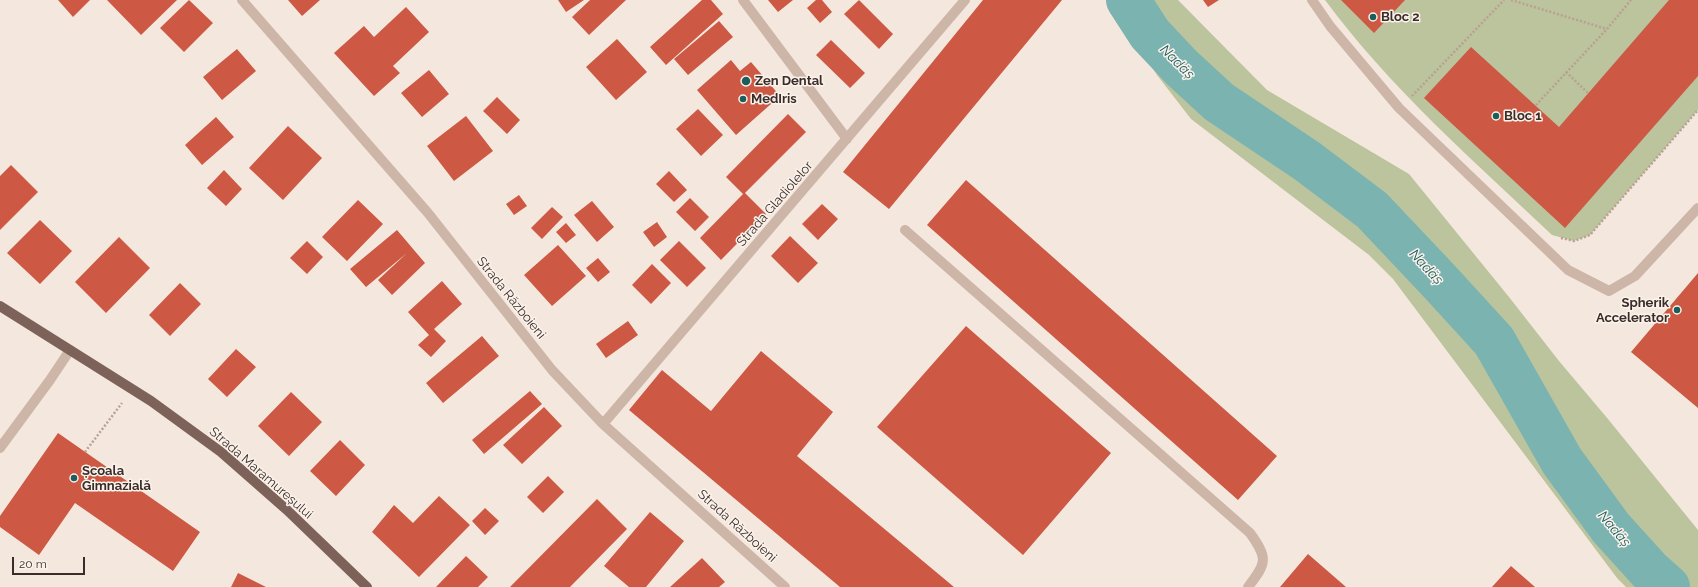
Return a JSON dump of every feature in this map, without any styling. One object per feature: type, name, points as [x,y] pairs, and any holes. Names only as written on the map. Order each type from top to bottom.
[{"type":"main road","name":"Strada Maramureșului","points":[[0,306],[132,389],[221,452],[287,510],[366,587]]},
{"type":"street","name":"Strada Războieni","points":[[242,0],[428,213],[552,370],[603,424],[785,587]]},
{"type":"street","points":[[743,0],[848,139]]},
{"type":"street","name":"Strada Gladiolelor","points":[[603,424],[848,139],[965,0]]},
{"type":"street","points":[[1312,0],[1330,26],[1399,108],[1568,270],[1609,292],[1635,276],[1698,208]]},
{"type":"street","points":[[905,230],[1250,533],[1263,550],[1264,563],[1248,587]]},
{"type":"street","points":[[0,448],[70,350]]},
{"type":"path","points":[[1409,99],[1504,0]]},
{"type":"path","points":[[1512,0],[1607,28]]},
{"type":"path","points":[[1536,105],[1631,0]]},
{"type":"path","points":[[1566,72],[1588,93]]},
{"type":"path","points":[[1559,237],[1574,241],[1590,235],[1698,110]]},
{"type":"path","points":[[86,452],[132,389]]},
{"type":"green space","points":[[1109,0],[1178,0],[1267,90],[1409,174],[1559,361],[1698,530],[1698,587],[1626,587],[1617,578],[1393,279],[1369,255],[1191,119],[1157,75]]},
{"type":"green space","points":[[1325,0],[1698,0],[1698,110],[1590,235],[1574,241],[1552,235],[1433,122],[1377,63]]},
{"type":"building","points":[[58,0],[90,0],[73,17]]},
{"type":"building","points":[[107,0],[177,0],[141,35]]},
{"type":"building","points":[[189,0],[213,23],[184,52],[160,28]]},
{"type":"building","points":[[288,0],[320,0],[302,16]]},
{"type":"building","points":[[558,0],[584,0],[566,12]]},
{"type":"building","points":[[590,0],[626,0],[589,35],[572,17]]},
{"type":"building","points":[[702,0],[711,0],[723,14],[666,65],[650,47]]},
{"type":"building","points":[[768,0],[793,0],[778,12]]},
{"type":"building","points":[[816,0],[822,0],[832,12],[820,23],[807,8]]},
{"type":"building","points":[[859,0],[893,34],[879,49],[844,14]]},
{"type":"building","points":[[983,0],[1062,0],[889,209],[843,172]]},
{"type":"building","points":[[1203,0],[1219,0],[1208,7]]},
{"type":"building","name":"Bloc 2","points":[[1341,0],[1405,0],[1374,33]]},
{"type":"building","name":"Bloc 1","points":[[1669,0],[1698,0],[1698,76],[1565,228],[1424,98],[1471,47],[1559,127]]},
{"type":"building","points":[[406,7],[429,32],[393,66],[400,73],[374,96],[334,53],[364,26],[374,37]]},
{"type":"building","points":[[719,21],[733,37],[688,75],[674,59]]},
{"type":"building","points":[[617,39],[647,72],[616,100],[586,67]]},
{"type":"building","points":[[831,40],[865,73],[850,88],[816,55]]},
{"type":"building","points":[[237,49],[256,71],[222,100],[203,77]]},
{"type":"building","name":"MedIris","points":[[731,60],[740,71],[751,62],[780,96],[736,135],[697,90]]},
{"type":"building","points":[[429,70],[449,94],[422,117],[401,93]]},
{"type":"building","points":[[497,97],[520,120],[507,134],[483,111]]},
{"type":"building","points":[[698,109],[723,135],[701,156],[676,129]]},
{"type":"building","points":[[788,114],[806,132],[745,193],[766,214],[721,260],[700,238],[743,194],[726,177]]},
{"type":"building","points":[[466,116],[493,151],[454,181],[427,146]]},
{"type":"building","points":[[216,117],[234,137],[202,165],[185,145]]},
{"type":"building","points":[[288,126],[322,158],[283,200],[249,168]]},
{"type":"building","points":[[11,165],[38,192],[0,230],[0,176]]},
{"type":"building","points":[[224,170],[242,189],[226,206],[207,188]]},
{"type":"building","points":[[669,171],[687,190],[674,202],[656,184]]},
{"type":"building","points":[[966,180],[1277,456],[1238,500],[927,225]]},
{"type":"building","points":[[519,195],[527,206],[514,215],[506,204]]},
{"type":"building","points":[[690,198],[709,217],[695,231],[676,212]]},
{"type":"building","points":[[358,200],[383,224],[347,261],[322,237]]},
{"type":"building","points":[[592,201],[614,227],[597,242],[574,215]]},
{"type":"building","points":[[822,204],[838,219],[818,240],[802,224]]},
{"type":"building","points":[[552,207],[563,217],[542,239],[531,228]]},
{"type":"building","points":[[40,220],[72,251],[40,284],[7,253]]},
{"type":"building","points":[[657,222],[667,237],[654,247],[643,232]]},
{"type":"building","points":[[566,223],[576,235],[566,243],[556,232]]},
{"type":"building","points":[[397,230],[425,263],[392,295],[378,280],[407,253],[366,287],[350,269]]},
{"type":"building","points":[[790,236],[818,263],[798,283],[771,256]]},
{"type":"building","points":[[119,237],[150,268],[106,313],[75,282]]},
{"type":"building","points":[[307,241],[323,257],[307,274],[290,258]]},
{"type":"building","points":[[679,241],[706,268],[687,287],[660,260]]},
{"type":"building","points":[[558,245],[586,276],[552,306],[524,275]]},
{"type":"building","points":[[598,258],[610,272],[598,282],[586,268]]},
{"type":"building","points":[[652,264],[671,283],[651,304],[632,285]]},
{"type":"building","points":[[1698,273],[1698,408],[1631,352]]},
{"type":"building","points":[[442,281],[462,304],[434,329],[446,341],[431,357],[418,345],[429,335],[408,312]]},
{"type":"building","points":[[180,283],[201,304],[170,336],[149,315]]},
{"type":"building","points":[[628,321],[638,335],[606,358],[596,344]]},
{"type":"building","points":[[966,326],[1111,453],[1023,555],[877,427]]},
{"type":"building","points":[[482,336],[499,356],[443,403],[426,383]]},
{"type":"building","points":[[236,349],[256,367],[227,397],[208,379]]},
{"type":"building","points":[[761,351],[833,412],[797,456],[954,587],[840,587],[629,410],[662,370],[711,411]]},
{"type":"building","points":[[530,391],[542,404],[484,454],[472,440]]},
{"type":"building","points":[[291,392],[322,422],[289,456],[258,426]]},
{"type":"building","points":[[544,407],[562,426],[522,464],[503,445]]},
{"type":"building","name":"Școala Gimnazială","points":[[58,433],[200,532],[173,571],[75,503],[39,555],[0,527],[0,516]]},
{"type":"building","points":[[340,440],[365,465],[336,496],[310,471]]},
{"type":"building","points":[[548,476],[564,492],[543,513],[527,497]]},
{"type":"building","points":[[439,496],[470,525],[419,577],[372,532],[394,505],[413,523]]},
{"type":"building","points":[[597,499],[627,529],[570,587],[510,587]]},
{"type":"building","points":[[485,508],[499,521],[485,535],[472,521]]},
{"type":"building","points":[[650,512],[684,541],[646,587],[629,587],[604,566]]},
{"type":"building","points":[[1308,554],[1346,587],[1280,587]]},
{"type":"building","points":[[466,556],[488,577],[478,587],[436,587]]},
{"type":"building","points":[[702,558],[725,582],[719,587],[670,587]]},
{"type":"building","points":[[1511,566],[1535,587],[1492,587]]},
{"type":"building","points":[[238,573],[266,587],[231,587]]},
{"type":"waterway","name":"Nadăș","points":[[1128,0],[1150,34],[1182,68],[1219,102],[1307,161],[1372,210],[1440,282],[1494,341],[1562,461],[1611,528],[1650,571],[1668,587]]},
{"type":"place","name":"Bloc 2","points":[[1373,17]]},
{"type":"place","name":"Zen Dental","points":[[746,81]]},
{"type":"place","name":"MedIris","points":[[743,99]]},
{"type":"place","name":"Bloc 1","points":[[1496,116]]},
{"type":"place","name":"Spherik Accelerator","points":[[1677,310]]},
{"type":"place","name":"Școala Gimnazială","points":[[74,478]]}]
